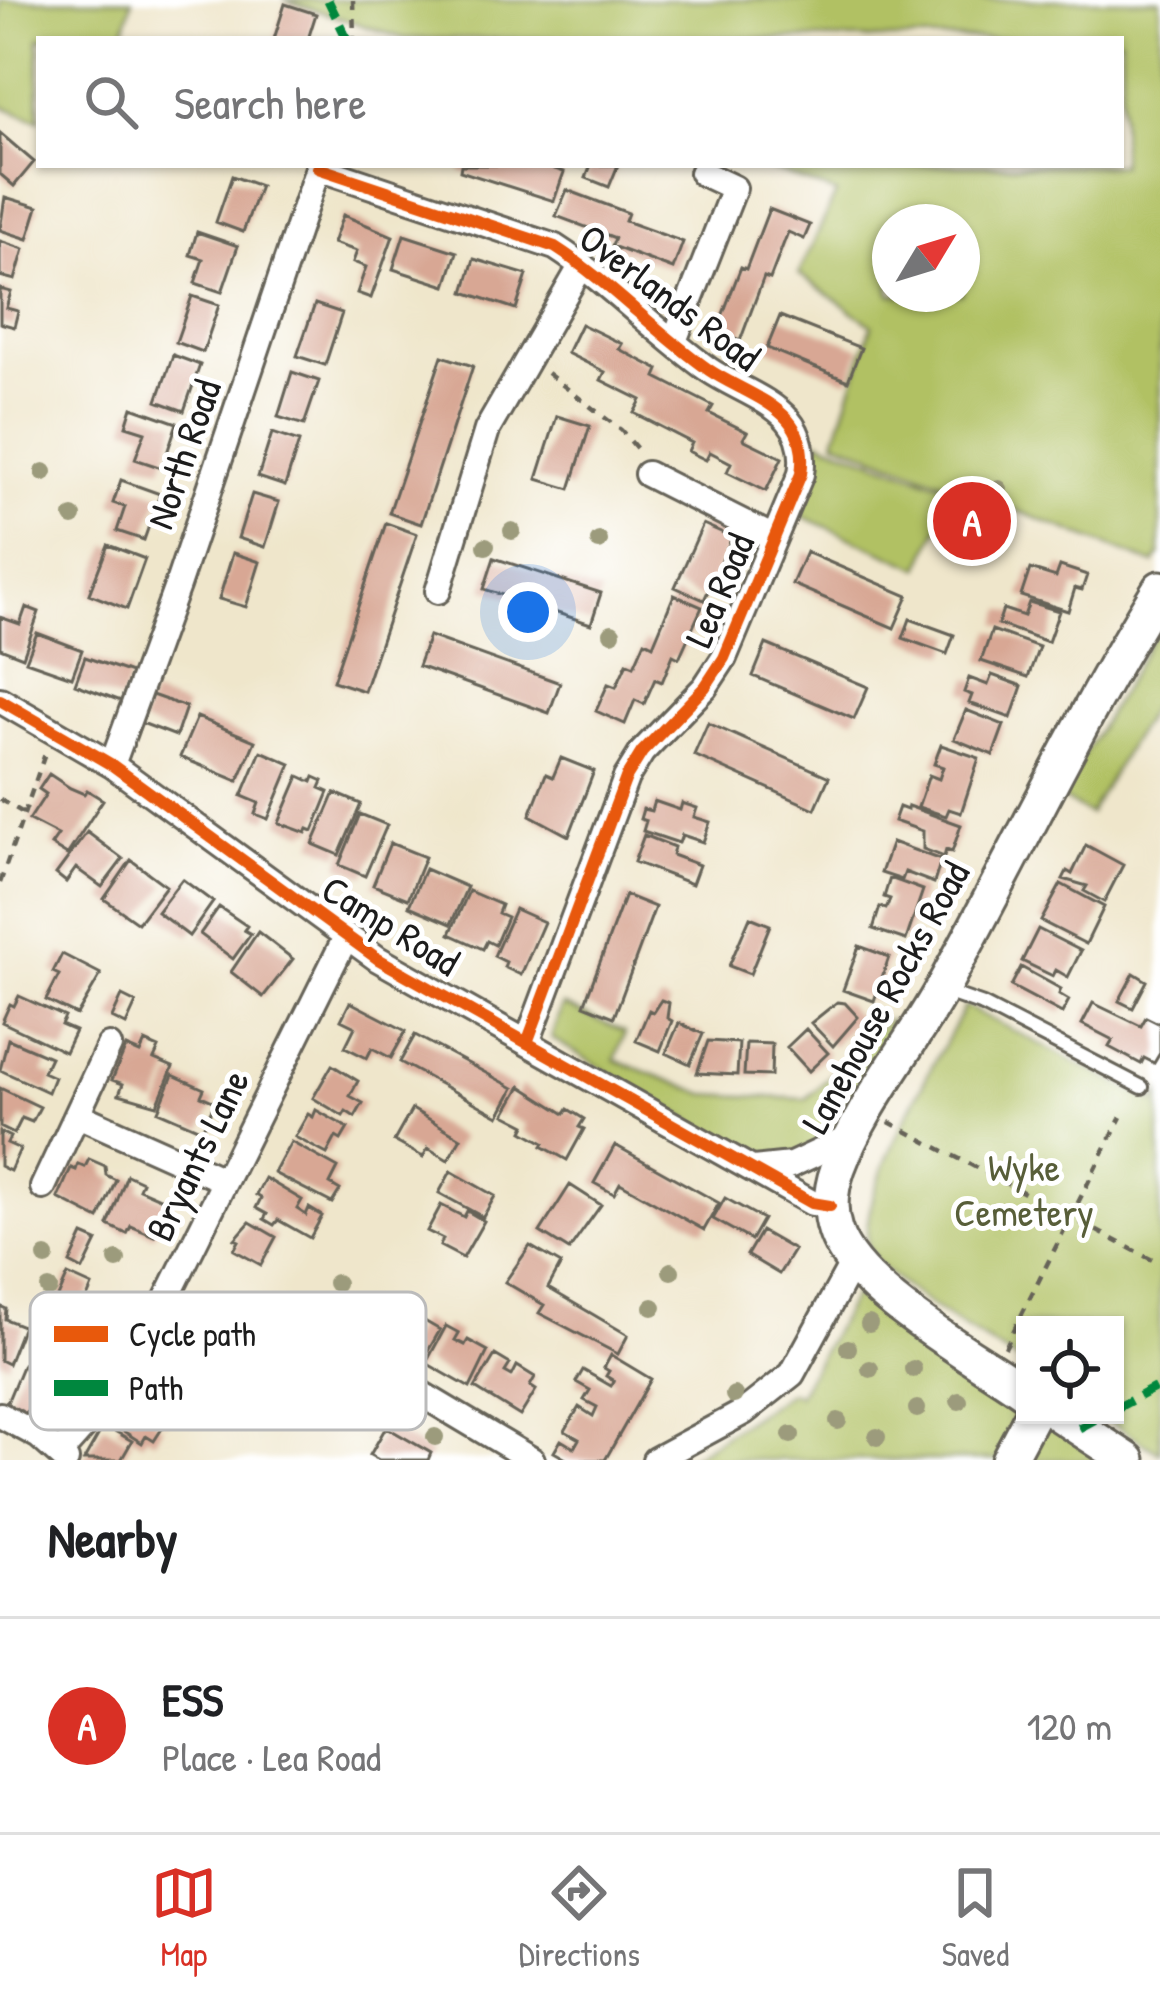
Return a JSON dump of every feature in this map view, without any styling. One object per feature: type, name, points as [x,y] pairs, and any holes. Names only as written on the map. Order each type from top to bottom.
[{"type":"main road","name":"Lanehouse Rocks Road","points":[[830,1207],[833,1182],[853,1136],[941,990],[1034,808],[1160,588]]},
{"type":"main road","points":[[830,1207],[841,1247],[880,1291],[1016,1386]]},
{"type":"main road","points":[[1008,1460],[1027,1424]]},
{"type":"main road","points":[[1072,1424],[1128,1460]]},
{"type":"street","name":"North Road","points":[[112,765],[317,168]]},
{"type":"street","name":"Overlands Road","points":[[324,168],[540,240],[583,265],[710,370],[779,412]]},
{"type":"street","points":[[674,341],[734,188],[702,173]]},
{"type":"street","points":[[438,591],[487,430],[583,265]]},
{"type":"street","name":"Lea Road","points":[[528,1040],[631,769],[715,674],[774,538],[803,461],[794,428],[779,412]]},
{"type":"street","points":[[647,474],[774,538]]},
{"type":"street","name":"Camp Road","points":[[0,700],[112,765],[345,939],[745,1167],[812,1203],[830,1207]]},
{"type":"street","name":"Bryants Lane","points":[[170,1292],[345,939]]},
{"type":"street","points":[[43,1187],[109,1046]]},
{"type":"street","points":[[77,1115],[223,1180]]},
{"type":"street","points":[[745,1167],[791,1166],[853,1136]]},
{"type":"street","points":[[655,1460],[744,1412],[792,1374],[852,1264]]},
{"type":"street","points":[[426,1397],[532,1460]]},
{"type":"street","points":[[0,1415],[30,1430]]},
{"type":"street","points":[[30,1430],[63,1456]]},
{"type":"street","name":"Bryants Lane","points":[[63,1456],[84,1430]]},
{"type":"lane","points":[[941,990],[983,1005],[1142,1087]]},
{"type":"path","points":[[353,0],[354,36]]},
{"type":"path","points":[[526,361],[621,430],[638,450],[647,474]]},
{"type":"path","points":[[0,883],[57,730]]},
{"type":"path","points":[[0,799],[25,814]]},
{"type":"path","points":[[1004,1352],[1120,1117]]},
{"type":"path","points":[[901,1130],[1160,1264]]},
{"type":"green space","points":[[0,0],[132,0],[123,36],[36,36],[36,119],[0,106]]},
{"type":"green space","points":[[284,0],[1160,0],[1160,554],[1154,564],[835,440],[872,325],[799,274],[836,193],[767,168],[1124,168],[1124,36],[396,36]]},
{"type":"green space","points":[[818,440],[955,490],[920,568],[795,513],[814,474]]},
{"type":"green space","points":[[1160,625],[1160,692],[1089,814],[1059,797]]},
{"type":"green space","points":[[562,1005],[625,1032],[615,1060],[705,1094],[806,1099],[888,1020],[899,1031],[833,1127],[815,1145],[794,1155],[768,1158],[718,1137],[551,1038]]},
{"type":"green space","name":"Wyke Cemetery","points":[[965,1006],[1154,1102],[1160,1092],[1160,1453],[1113,1424],[1124,1424],[1124,1316],[1016,1316],[1016,1360],[916,1295],[870,1251],[867,1229],[872,1200],[918,1092]]},
{"type":"green space","points":[[854,1294],[1016,1401],[1016,1424],[1051,1424],[1106,1460],[686,1460],[790,1392],[798,1395]]},
{"type":"building","points":[[285,4],[316,14],[309,36],[275,36]]},
{"type":"building","points":[[0,133],[34,162],[14,186],[0,174]]},
{"type":"building","points":[[552,168],[564,172],[554,201],[460,171]]},
{"type":"building","points":[[590,168],[617,168],[609,187],[586,178]]},
{"type":"building","points":[[232,176],[260,186],[243,232],[216,222]]},
{"type":"building","points":[[567,190],[628,213],[625,221],[683,242],[673,269],[612,246],[615,238],[556,216]]},
{"type":"building","points":[[5,197],[38,207],[28,239],[0,230]]},
{"type":"building","points":[[769,209],[810,225],[804,239],[788,232],[770,279],[764,277],[740,341],[716,332]]},
{"type":"building","points":[[343,215],[393,236],[371,298],[357,293],[366,267],[353,262],[357,251],[333,243]]},
{"type":"building","points":[[197,232],[238,246],[222,292],[195,283],[203,259],[190,255]]},
{"type":"building","points":[[404,235],[457,252],[446,286],[393,269]]},
{"type":"building","points":[[0,241],[24,249],[15,280],[0,276]]},
{"type":"building","points":[[474,259],[527,275],[516,309],[464,292]]},
{"type":"building","points":[[0,289],[11,292],[6,308],[18,311],[14,327],[0,323]]},
{"type":"building","points":[[192,296],[219,305],[203,352],[176,342]]},
{"type":"building","points":[[315,304],[342,313],[325,365],[297,356]]},
{"type":"building","points":[[780,316],[861,348],[848,381],[767,348]]},
{"type":"building","points":[[581,324],[622,344],[619,349],[659,370],[656,377],[713,406],[709,413],[747,432],[743,439],[782,458],[766,491],[727,472],[731,463],[710,452],[706,460],[688,451],[692,443],[634,413],[641,400],[601,380],[605,372],[567,353]]},
{"type":"building","points":[[173,355],[200,365],[184,411],[157,401]]},
{"type":"building","points":[[442,356],[473,366],[421,524],[389,513]]},
{"type":"building","points":[[292,372],[319,381],[304,425],[278,417]]},
{"type":"building","points":[[132,407],[177,423],[162,468],[135,459],[145,432],[126,426]]},
{"type":"building","points":[[557,416],[590,426],[570,489],[537,479]]},
{"type":"building","points":[[272,433],[299,442],[285,486],[258,477]]},
{"type":"building","points":[[121,480],[160,494],[144,540],[117,531],[125,507],[113,503]]},
{"type":"building","points":[[252,494],[279,502],[265,547],[238,538]]},
{"type":"building","points":[[966,504],[989,514],[979,538],[956,528]]},
{"type":"building","points":[[386,523],[417,534],[364,691],[333,681]]},
{"type":"building","points":[[703,524],[732,537],[704,600],[675,587]]},
{"type":"building","points":[[108,545],[145,559],[127,609],[89,594]]},
{"type":"building","points":[[806,552],[908,596],[894,628],[792,584]]},
{"type":"building","points":[[233,553],[260,562],[246,607],[219,599]]},
{"type":"building","points":[[494,558],[601,593],[591,624],[484,589]]},
{"type":"building","points":[[1060,566],[1087,575],[1082,590],[1075,588],[1068,611],[1021,596],[1030,569],[1056,577]]},
{"type":"building","points":[[674,595],[702,607],[679,658],[673,655],[662,682],[655,679],[644,704],[635,700],[625,724],[596,711],[608,684],[616,687],[627,663],[634,666],[645,641],[653,645]]},
{"type":"building","points":[[1029,602],[1059,611],[1048,642],[998,624],[1003,609],[1024,616]]},
{"type":"building","points":[[26,607],[39,612],[23,657],[0,648],[0,617],[20,624]]},
{"type":"building","points":[[910,619],[954,635],[947,654],[903,638]]},
{"type":"building","points":[[992,630],[1039,647],[1028,677],[981,661]]},
{"type":"building","points":[[37,633],[82,650],[72,677],[26,661]]},
{"type":"building","points":[[429,636],[560,683],[549,713],[418,666]]},
{"type":"building","points":[[766,644],[868,687],[854,719],[753,676]]},
{"type":"building","points":[[85,657],[131,673],[121,701],[75,684]]},
{"type":"building","points":[[992,675],[1022,686],[1011,718],[969,703],[972,695],[964,692],[969,678],[988,685]]},
{"type":"building","points":[[152,695],[186,707],[176,736],[142,723]]},
{"type":"building","points":[[966,710],[1004,725],[993,755],[954,739]]},
{"type":"building","points":[[197,717],[255,741],[238,781],[180,757]]},
{"type":"building","points":[[708,723],[829,777],[815,809],[694,755]]},
{"type":"building","points":[[941,745],[979,758],[961,813],[949,809],[946,816],[918,807],[929,775],[939,779],[943,767],[934,764]]},
{"type":"building","points":[[261,751],[291,764],[268,819],[255,814],[259,803],[242,796]]},
{"type":"building","points":[[561,758],[594,771],[569,836],[530,815],[546,774],[553,777]]},
{"type":"building","points":[[49,774],[103,800],[67,855],[51,845],[58,835],[29,820],[46,794],[39,789]]},
{"type":"building","points":[[299,776],[323,781],[320,788],[329,792],[313,831],[306,833],[279,823]]},
{"type":"building","points":[[335,793],[361,804],[339,855],[313,844]]},
{"type":"building","points":[[654,801],[680,810],[682,803],[697,808],[694,817],[710,822],[703,842],[682,835],[679,843],[643,831],[643,809],[651,811]]},
{"type":"building","points":[[908,806],[961,825],[952,852],[946,850],[944,857],[923,849],[923,831],[894,821],[899,807],[907,810]]},
{"type":"building","points":[[360,814],[387,825],[365,876],[339,865]]},
{"type":"building","points":[[87,832],[123,859],[102,887],[76,868],[66,882],[56,874]]},
{"type":"building","points":[[644,835],[674,847],[672,855],[699,865],[692,884],[634,862]]},
{"type":"building","points":[[892,842],[941,860],[934,883],[905,872],[902,880],[881,873]]},
{"type":"building","points":[[390,843],[425,857],[408,899],[373,885]]},
{"type":"building","points":[[1086,845],[1123,865],[1104,902],[1084,891],[1087,886],[1063,879],[1067,871],[1072,874]]},
{"type":"building","points":[[131,860],[166,886],[138,923],[104,899]]},
{"type":"building","points":[[425,869],[467,887],[451,924],[409,906]]},
{"type":"building","points":[[890,878],[923,890],[906,940],[873,929],[880,907],[886,909],[890,899],[884,897]]},
{"type":"building","points":[[182,879],[213,902],[189,936],[157,912]]},
{"type":"building","points":[[1061,884],[1104,907],[1086,944],[1041,921]]},
{"type":"building","points":[[469,891],[501,905],[498,913],[507,917],[495,945],[487,941],[483,949],[450,934]]},
{"type":"building","points":[[625,895],[655,907],[614,1017],[584,1005]]},
{"type":"building","points":[[219,907],[251,934],[233,959],[200,934]]},
{"type":"building","points":[[515,909],[544,922],[521,975],[494,956]]},
{"type":"building","points":[[750,917],[770,925],[750,974],[729,966]]},
{"type":"building","points":[[1038,929],[1081,951],[1068,977],[1056,970],[1053,976],[1022,961]]},
{"type":"building","points":[[258,932],[293,959],[263,997],[231,972]]},
{"type":"building","points":[[859,946],[889,957],[874,1001],[843,990]]},
{"type":"building","points":[[62,954],[101,974],[77,1015],[46,1000],[59,975],[53,972]]},
{"type":"building","points":[[1021,967],[1061,989],[1059,994],[1069,1000],[1062,1013],[1011,986]]},
{"type":"building","points":[[1134,973],[1147,981],[1133,1008],[1119,1001]]},
{"type":"building","points":[[19,996],[65,1017],[61,1025],[75,1031],[65,1052],[2,1022]]},
{"type":"building","points":[[122,996],[136,1003],[126,1025],[112,1018]]},
{"type":"building","points":[[661,1000],[669,1003],[667,1018],[672,1021],[660,1051],[636,1041],[649,1010],[653,1012]]},
{"type":"building","points":[[350,1002],[406,1031],[391,1058],[372,1048],[367,1058],[345,1047],[355,1027],[341,1020]]},
{"type":"building","points":[[837,1002],[845,1003],[858,1017],[833,1046],[811,1023]]},
{"type":"building","points":[[1093,1003],[1141,1026],[1146,1017],[1160,1024],[1160,1053],[1154,1063],[1144,1058],[1141,1064],[1109,1047],[1113,1040],[1082,1024]]},
{"type":"building","points":[[679,1023],[703,1034],[690,1064],[666,1053]]},
{"type":"building","points":[[806,1029],[828,1053],[809,1071],[787,1047]]},
{"type":"building","points":[[415,1035],[514,1088],[499,1116],[400,1062]]},
{"type":"building","points":[[8,1039],[50,1057],[43,1072],[54,1077],[48,1092],[0,1070]]},
{"type":"building","points":[[708,1041],[739,1043],[737,1075],[697,1073]]},
{"type":"building","points":[[145,1042],[159,1048],[154,1059],[173,1067],[157,1105],[119,1094],[123,1084],[112,1080],[126,1047],[140,1053]]},
{"type":"building","points":[[746,1043],[772,1044],[771,1076],[744,1075]]},
{"type":"building","points":[[332,1065],[358,1081],[350,1096],[363,1103],[355,1117],[346,1111],[343,1116],[313,1098]]},
{"type":"building","points":[[173,1075],[204,1089],[201,1096],[215,1102],[202,1130],[158,1111]]},
{"type":"building","points":[[521,1086],[565,1114],[568,1109],[584,1119],[579,1127],[584,1129],[567,1160],[523,1131],[526,1125],[505,1114]]},
{"type":"building","points":[[0,1088],[40,1107],[32,1122],[22,1118],[14,1134],[0,1127]]},
{"type":"building","points":[[412,1109],[461,1138],[448,1160],[428,1148],[423,1157],[394,1141]]},
{"type":"building","points":[[316,1110],[348,1128],[341,1140],[336,1137],[327,1154],[295,1137],[308,1114],[313,1117]]},
{"type":"building","points":[[0,1132],[10,1137],[7,1143],[20,1149],[10,1171],[0,1166]]},
{"type":"building","points":[[291,1142],[338,1168],[330,1184],[340,1190],[332,1203],[274,1173]]},
{"type":"building","points":[[615,1145],[719,1203],[704,1230],[620,1183],[614,1194],[594,1183]]},
{"type":"building","points":[[89,1159],[105,1166],[106,1175],[116,1180],[99,1219],[58,1198],[71,1168],[85,1167]]},
{"type":"building","points":[[451,1171],[495,1196],[483,1217],[439,1193]]},
{"type":"building","points":[[127,1175],[142,1182],[139,1189],[169,1202],[154,1236],[131,1226],[127,1234],[108,1225]]},
{"type":"building","points":[[265,1178],[302,1200],[297,1209],[306,1215],[309,1208],[322,1216],[310,1238],[278,1220],[274,1225],[264,1219],[267,1214],[256,1208],[261,1198],[256,1195]]},
{"type":"building","points":[[570,1185],[601,1205],[569,1250],[540,1232]]},
{"type":"building","points":[[725,1198],[763,1219],[751,1240],[713,1219]]},
{"type":"building","points":[[441,1205],[484,1221],[463,1258],[440,1246],[443,1239],[427,1231]]},
{"type":"building","points":[[250,1222],[276,1237],[261,1265],[234,1250],[239,1241],[235,1239]]},
{"type":"building","points":[[761,1231],[794,1250],[779,1274],[747,1255]]},
{"type":"building","points":[[83,1235],[97,1241],[83,1270],[70,1263]]},
{"type":"building","points":[[530,1246],[561,1264],[548,1288],[628,1335],[618,1354],[539,1313],[544,1305],[505,1282]]},
{"type":"building","points":[[68,1275],[92,1286],[90,1292],[60,1292]]},
{"type":"building","points":[[0,1306],[6,1309],[5,1319],[23,1326],[8,1364],[0,1360]]},
{"type":"building","points":[[426,1322],[440,1330],[426,1354]]},
{"type":"building","points":[[446,1326],[459,1333],[455,1340],[465,1345],[468,1340],[488,1351],[470,1388],[426,1363]]},
{"type":"building","points":[[495,1355],[510,1364],[505,1372],[512,1376],[517,1366],[535,1377],[530,1386],[536,1390],[520,1416],[475,1388]]},
{"type":"building","points":[[611,1355],[651,1379],[605,1460],[568,1460],[554,1452],[561,1440],[574,1448],[579,1439],[565,1431],[579,1407],[593,1416],[597,1407],[584,1400],[590,1390],[576,1382],[583,1370],[611,1386],[614,1381],[604,1368]]},
{"type":"building","points":[[23,1364],[30,1367],[26,1414],[6,1405]]},
{"type":"building","points":[[101,1430],[113,1430],[132,1441],[121,1460],[84,1460]]},
{"type":"building","points":[[122,1430],[161,1430],[154,1441],[146,1436],[142,1443]]},
{"type":"building","points":[[384,1430],[431,1453],[428,1460],[379,1460],[370,1455]]},
{"type":"marked path","points":[[328,0],[346,36]]},
{"type":"marked path","points":[[1124,1404],[1160,1385]]},
{"type":"marked path","points":[[1079,1428],[1086,1424]]},
{"type":"cycle path","points":[[318,168],[555,247],[709,370],[780,412],[801,446],[801,474],[724,658],[705,687],[642,752],[626,778],[528,1040]]},
{"type":"cycle path","points":[[0,700],[112,765],[378,959],[812,1203],[830,1206]]},
{"type":"place","name":"ESS","points":[[972,521]]}]
